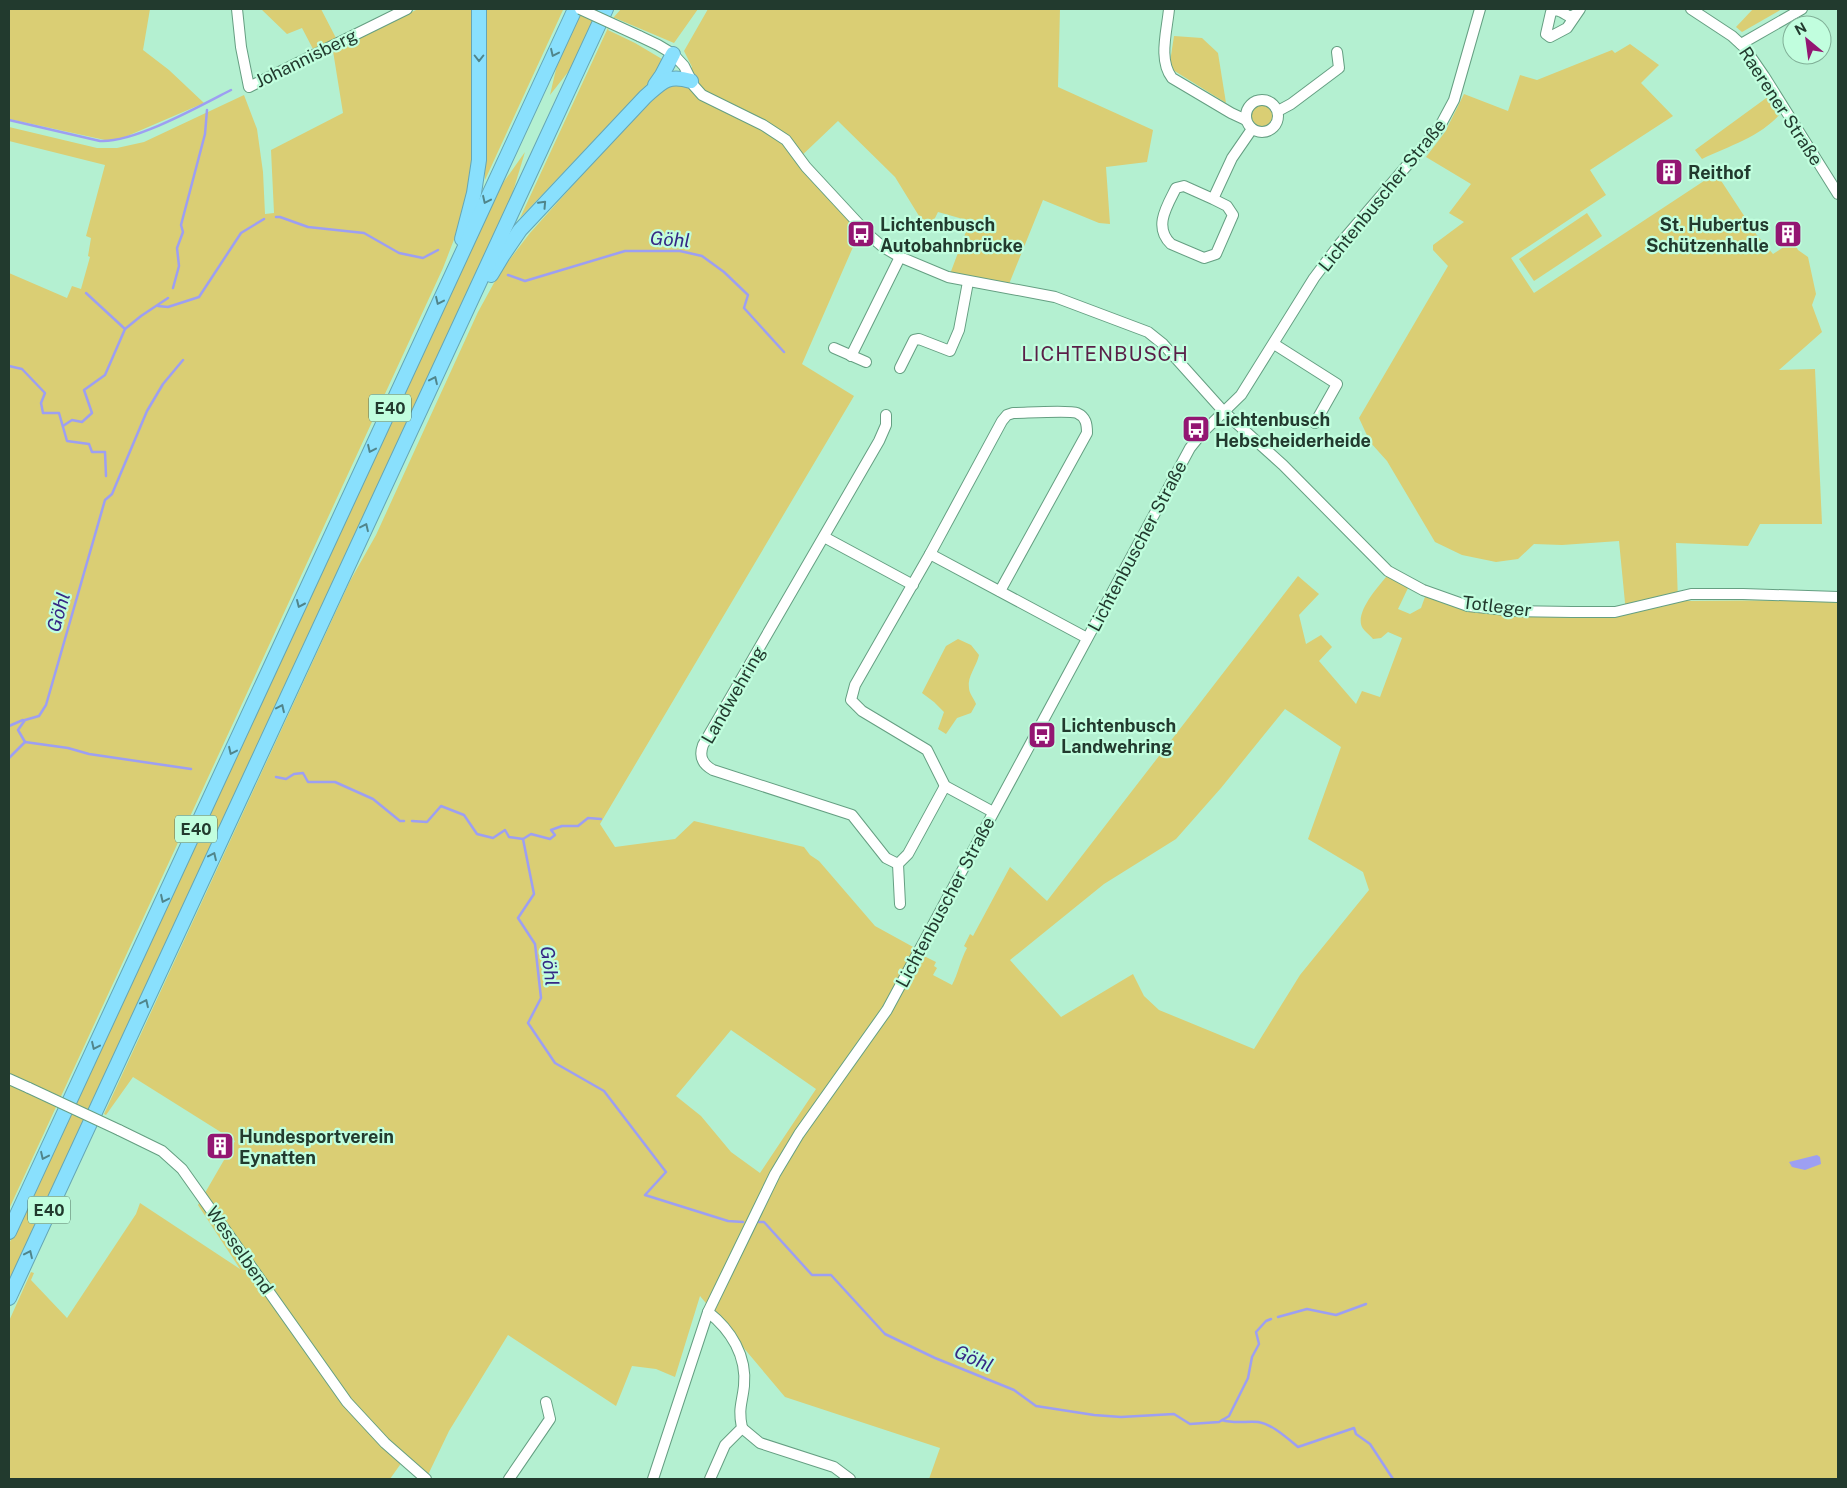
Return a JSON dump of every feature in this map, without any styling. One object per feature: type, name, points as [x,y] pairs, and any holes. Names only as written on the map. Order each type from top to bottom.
[{"type":"highway","points":[[460,257],[462,232],[474,193],[479,160],[479,9]]},
{"type":"highway","name":"E40","points":[[9,1232],[575,9]]},
{"type":"highway","name":"E40","points":[[9,1298],[606,9]]},
{"type":"highway","points":[[595,33],[614,9]]},
{"type":"highway","points":[[472,298],[490,278],[503,255],[533,215],[645,97],[662,75],[673,54]]},
{"type":"highway","points":[[645,97],[668,79],[692,81]]},
{"type":"street","name":"Johannisberg","points":[[237,9],[241,47],[249,87],[407,9]]},
{"type":"street","points":[[580,9],[658,44],[673,54]]},
{"type":"street","points":[[1169,9],[1165,60],[1167,71],[1172,78],[1249,124],[1261,133],[1271,130],[1278,122],[1278,111],[1276,106],[1266,100],[1256,101],[1248,109],[1249,124],[1213,199]]},
{"type":"street","name":"Lichtenbuscher Straße","points":[[653,1479],[708,1312],[775,1174],[799,1134],[887,1010],[1181,463],[1202,433],[1241,395],[1314,278],[1338,246],[1439,128],[1454,100],[1480,9]]},
{"type":"street","name":"Raerener Straße","points":[[1691,9],[1726,31],[1741,44],[1764,76],[1838,194]]},
{"type":"street","points":[[1741,44],[1802,9]]},
{"type":"street","points":[[1278,111],[1291,104],[1339,68],[1337,52]]},
{"type":"street","name":"Totleger","points":[[673,54],[684,66],[698,91],[707,98],[763,125],[786,140],[806,167],[869,235],[883,247],[900,257],[937,274],[968,282],[1055,297],[1143,329],[1163,344],[1224,412],[1283,465],[1388,571],[1423,590],[1468,606],[1516,611],[1600,613],[1614,612],[1691,594],[1838,597]]},
{"type":"street","points":[[1184,186],[1213,199],[1227,206],[1233,215],[1216,254],[1204,258],[1168,241],[1164,235],[1162,218],[1176,188],[1184,186]]},
{"type":"street","points":[[851,356],[900,257]]},
{"type":"street","points":[[900,368],[914,340],[950,351],[959,330],[968,282]]},
{"type":"street","points":[[1274,344],[1337,384],[1315,423]]},
{"type":"street","points":[[834,348],[866,362]]},
{"type":"street","points":[[993,812],[945,786],[927,750],[862,711],[851,700],[855,685],[913,585],[1002,421],[1007,415],[1013,413],[1076,413],[1085,419],[1087,433],[1000,591]]},
{"type":"street","name":"Landwehring","points":[[886,415],[886,425],[879,440],[703,745],[701,752],[702,761],[713,770],[852,815],[886,858],[898,864]]},
{"type":"street","points":[[824,537],[913,585]]},
{"type":"street","points":[[930,554],[1087,638]]},
{"type":"street","points":[[900,904],[898,864],[908,854],[945,786]]},
{"type":"street","name":"Wesselbend","points":[[9,1079],[162,1152],[182,1169],[347,1402],[384,1443],[426,1479]]},
{"type":"street","points":[[708,1312],[722,1323],[734,1340],[744,1363],[744,1384],[739,1414],[742,1428],[760,1442],[834,1467],[850,1479]]},
{"type":"street","points":[[509,1479],[550,1419],[546,1402]]},
{"type":"street","points":[[710,1479],[725,1445],[742,1428]]},
{"type":"shaded area","points":[[9,9],[150,9],[143,50],[169,70],[204,103],[118,140],[105,140],[9,119]]},
{"type":"shaded area","points":[[261,9],[321,9],[336,38],[313,49],[302,28],[287,34]]},
{"type":"shaded area","points":[[418,9],[472,9],[474,145],[465,211],[443,268],[9,1209],[9,273],[67,298],[72,286],[81,289],[90,257],[88,256],[91,238],[86,236],[105,165],[9,141],[9,127],[97,148],[117,148],[144,142],[244,95],[257,129],[263,172],[265,214],[274,213],[271,150],[343,113],[333,51]]},
{"type":"shaded area","points":[[482,9],[563,10],[485,180]]},
{"type":"shaded area","points":[[581,9],[601,9],[572,67],[550,95],[560,52]]},
{"type":"shaded area","points":[[621,9],[698,9],[674,43],[615,18],[608,30],[662,59],[662,64],[655,76],[520,218],[607,30],[614,17]]},
{"type":"shaded area","points":[[708,9],[1060,9],[1058,87],[1153,130],[1147,162],[1106,167],[1110,224],[1099,223],[1043,200],[1009,284],[950,274],[970,221],[938,212],[931,226],[919,216],[895,177],[838,121],[796,161],[860,231],[802,364],[854,396],[600,824],[615,847],[675,839],[694,821],[804,847],[810,855],[819,861],[875,926],[915,948],[905,965],[917,970],[924,956],[936,962],[934,966],[937,968],[933,975],[952,985],[967,948],[964,946],[970,934],[973,936],[1010,867],[1047,901],[1298,576],[1319,594],[1299,615],[1306,644],[1321,635],[1332,647],[1319,661],[1356,704],[1362,691],[1380,697],[1402,638],[1388,632],[1381,638],[1373,639],[1362,627],[1361,621],[1364,607],[1386,577],[1408,588],[1398,609],[1410,614],[1421,608],[1426,594],[1459,607],[1481,613],[1626,613],[1619,541],[1562,545],[1534,544],[1518,559],[1496,562],[1462,555],[1435,542],[1387,461],[1370,442],[1359,418],[1448,266],[1433,250],[1433,245],[1464,222],[1449,213],[1471,184],[1426,157],[1445,132],[1464,94],[1508,111],[1520,75],[1537,80],[1612,50],[1615,53],[1630,44],[1659,65],[1641,83],[1673,116],[1590,170],[1606,195],[1511,258],[1534,293],[1716,173],[1756,234],[1773,254],[1793,241],[1798,250],[1808,257],[1816,294],[1812,305],[1822,332],[1779,370],[1815,369],[1822,524],[1760,524],[1748,546],[1676,543],[1678,601],[1838,600],[1838,1479],[929,1479],[940,1448],[785,1397],[700,1296],[675,1377],[656,1369],[632,1366],[616,1406],[508,1335],[449,1431],[426,1479],[402,1462],[390,1479],[9,1479],[9,1321],[31,1272],[34,1273],[31,1280],[67,1318],[136,1214],[140,1203],[240,1269],[198,1205],[235,1141],[133,1077],[106,1115],[104,1114],[350,581],[376,535],[478,312],[500,272],[530,233],[660,88],[680,83],[692,67],[684,51]],"holes":[[[1285,709],[1341,747],[1308,839],[1363,872],[1369,890],[1300,975],[1254,1049],[1159,1010],[1144,996],[1133,974],[1061,1017],[1010,960],[1104,884],[1176,839],[1221,788]],[[731,1030],[816,1089],[760,1173],[731,1152],[701,1116],[676,1096]]]},
{"type":"shaded area","points":[[1753,9],[1782,9],[1742,32],[1736,27]]},
{"type":"shaded area","points":[[1174,36],[1202,38],[1218,53],[1226,103],[1173,70],[1170,62]]},
{"type":"shaded area","points":[[1769,96],[1780,114],[1772,122],[1754,135],[1702,159],[1695,150]]},
{"type":"shaded area","points":[[1262,104],[1271,107],[1274,116],[1271,125],[1262,128],[1253,125],[1250,116],[1253,107]]},
{"type":"shaded area","points":[[525,152],[508,208],[9,1288],[9,1244],[498,190]]},
{"type":"shaded area","points":[[1587,213],[1602,236],[1534,281],[1519,259]]},
{"type":"shaded area","points":[[958,639],[971,645],[979,655],[969,684],[970,692],[976,704],[971,713],[957,718],[946,734],[938,729],[944,712],[922,693],[946,646]]},
{"type":"water","points":[[1817,1155],[1820,1157],[1821,1164],[1805,1170],[1792,1167],[1789,1162]]},
{"type":"waterway","points":[[9,120],[100,141],[114,140],[167,122],[231,90]]},
{"type":"waterway","points":[[173,288],[179,266],[177,248],[183,232],[181,225],[205,134],[207,110]]},
{"type":"waterway","name":"Göhl","points":[[276,217],[308,227],[364,233],[399,253],[423,258],[438,250]]},
{"type":"waterway","name":"Göhl","points":[[158,306],[168,307],[199,297],[241,233],[264,219]]},
{"type":"waterway","name":"Göhl","points":[[508,275],[525,281],[625,251],[680,251],[702,256],[724,272],[748,295],[744,308],[784,352]]},
{"type":"waterway","name":"Göhl","points":[[63,426],[72,420],[82,422],[92,413],[84,390],[105,375],[125,329],[86,293]]},
{"type":"waterway","points":[[125,329],[168,298]]},
{"type":"waterway","name":"Göhl","points":[[25,742],[18,730],[25,720],[39,716],[46,705],[105,500],[112,494],[147,411],[163,384],[183,360]]},
{"type":"waterway","name":"Göhl","points":[[9,366],[22,369],[45,393],[41,403],[43,413],[59,413],[67,441],[89,444],[92,452],[105,452],[106,476]]},
{"type":"waterway","name":"Göhl","points":[[9,726],[23,720]]},
{"type":"waterway","name":"Göhl","points":[[25,742],[68,748],[89,754],[191,769]]},
{"type":"waterway","name":"Göhl","points":[[9,758],[25,742]]},
{"type":"waterway","name":"Göhl","points":[[276,777],[286,779],[294,774],[303,773],[308,782],[335,782],[373,799],[400,821],[404,821]]},
{"type":"waterway","name":"Göhl","points":[[412,821],[427,822],[441,806],[464,815],[477,834],[493,838],[505,830],[509,837],[523,839],[534,894],[518,918],[535,944],[541,998],[528,1023],[555,1063],[604,1091],[666,1172],[645,1195],[728,1221],[743,1222]]},
{"type":"waterway","points":[[523,839],[531,834],[550,839],[555,835],[551,830],[562,826],[578,826],[588,818],[601,819]]},
{"type":"waterway","name":"Göhl","points":[[759,1222],[764,1222],[812,1275],[831,1275],[885,1334],[935,1358],[1014,1390],[1036,1406],[1121,1417],[1174,1414],[1190,1424],[1219,1422],[1229,1416],[1248,1378],[1252,1357],[1259,1344],[1256,1332],[1266,1321],[1271,1319]]},
{"type":"waterway","name":"Göhl","points":[[1278,1317],[1307,1309],[1336,1315],[1366,1304]]},
{"type":"waterway","name":"Göhl","points":[[1222,1420],[1258,1422],[1269,1425],[1298,1447],[1354,1428],[1356,1434],[1370,1444],[1393,1479]]},
{"type":"place","name":"Reithof","points":[[1669,172]]},
{"type":"place","name":"Lichtenbusch Autobahnbrücke","points":[[861,234]]},
{"type":"place","name":"St. Hubertus Schützenhalle","points":[[1788,234]]},
{"type":"place","name":"Lichtenbusch Hebscheiderheide","points":[[1196,429]]},
{"type":"place","name":"Lichtenbusch Landwehring","points":[[1042,735]]},
{"type":"place","name":"Hundesportverein Eynatten","points":[[220,1146]]},
{"type":"district","name":"LICHTENBUSCH","points":[[1105,354]]}]
